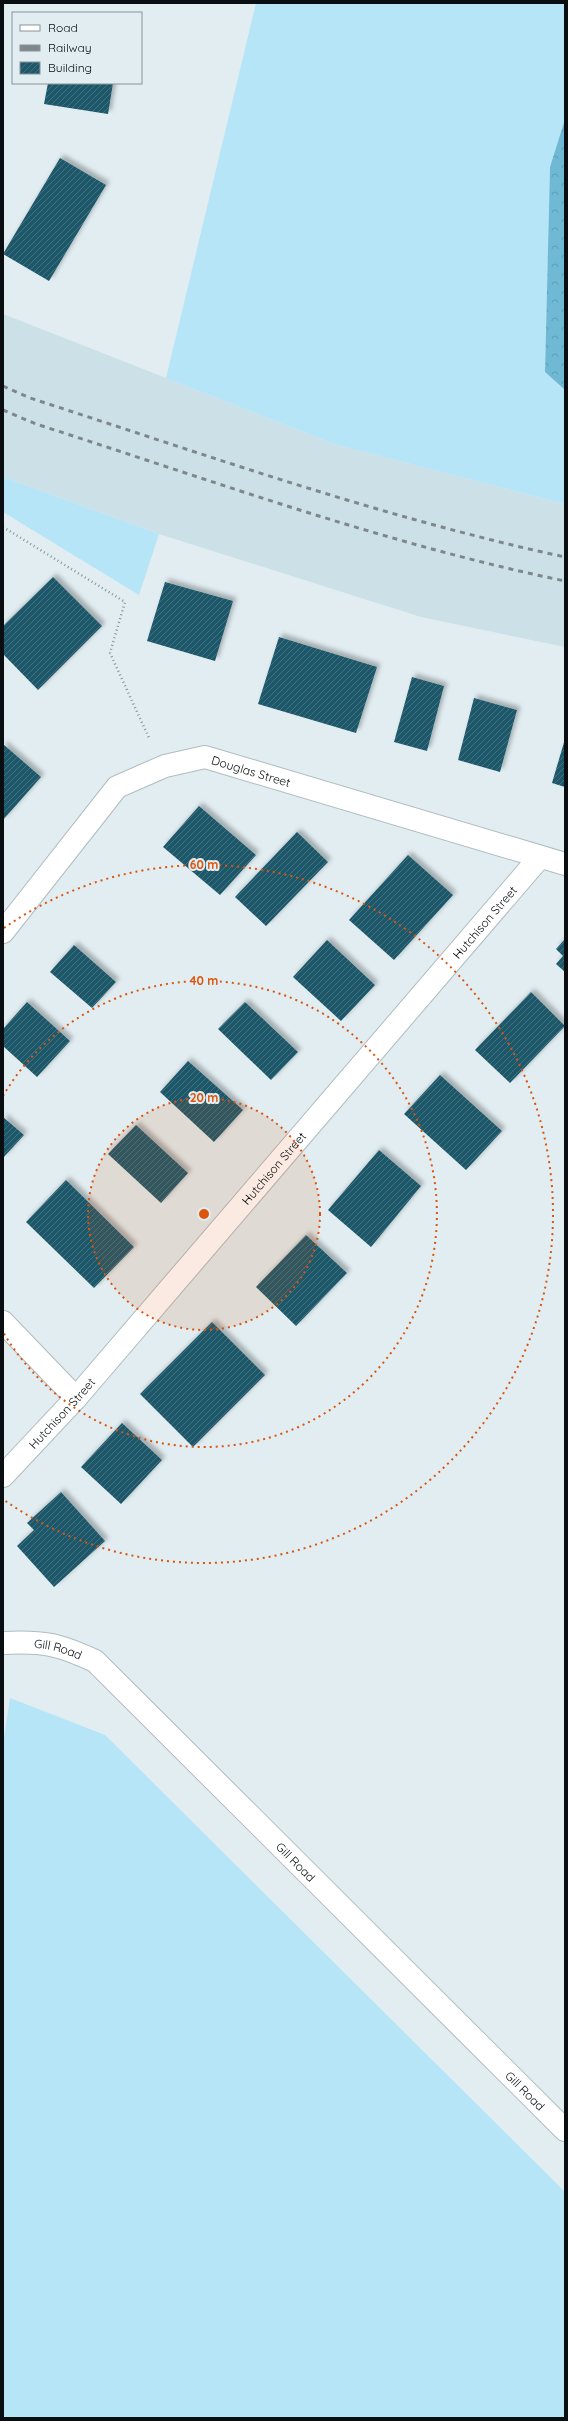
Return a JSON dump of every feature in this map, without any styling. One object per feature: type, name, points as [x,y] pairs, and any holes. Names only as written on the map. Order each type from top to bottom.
[{"type":"street","name":"Douglas Street","points":[[3,932],[117,787],[165,766],[205,757],[565,864]]},
{"type":"street","name":"Hutchison Street","points":[[3,1476],[76,1398],[540,857]]},
{"type":"street","points":[[3,1322],[76,1398]]},
{"type":"street","name":"Gill Road","points":[[3,1643],[50,1643],[70,1649],[96,1661],[565,2130]]},
{"type":"path","points":[[3,527],[125,602],[110,653],[150,741],[165,766]]},
{"type":"shaded area","points":[[256,3],[565,3],[565,119],[550,167],[545,372],[565,390],[565,504],[334,444],[166,378]]},
{"type":"shaded area","points":[[3,314],[334,444],[565,504],[565,647],[421,617],[159,534],[3,477]]},
{"type":"shaded area","points":[[3,477],[159,534],[139,595],[3,512]]},
{"type":"shaded area","points":[[10,1698],[105,1735],[565,2192],[565,2418],[3,2418],[3,1744]]},
{"type":"green space","points":[[565,119],[565,390],[545,372],[550,167]]},
{"type":"building","points":[[48,84],[113,84],[108,114],[44,104]]},
{"type":"building","points":[[60,158],[106,185],[49,281],[3,254]]},
{"type":"building","points":[[53,577],[102,626],[38,690],[3,654],[3,626]]},
{"type":"building","points":[[165,582],[233,601],[215,661],[147,641]]},
{"type":"building","points":[[279,637],[377,667],[356,733],[258,704]]},
{"type":"building","points":[[412,677],[444,686],[427,751],[394,742]]},
{"type":"building","points":[[474,698],[517,710],[500,772],[458,760]]},
{"type":"building","points":[[565,739],[565,787],[552,783]]},
{"type":"building","points":[[3,744],[41,777],[3,820]]},
{"type":"building","points":[[199,806],[256,855],[220,895],[163,847]]},
{"type":"building","points":[[297,832],[328,862],[266,926],[235,897]]},
{"type":"building","points":[[408,855],[453,895],[394,960],[349,920]]},
{"type":"building","points":[[565,939],[565,972],[556,964],[563,956],[556,949]]},
{"type":"building","points":[[327,940],[375,985],[341,1021],[293,977]]},
{"type":"building","points":[[74,945],[116,982],[92,1008],[50,972]]},
{"type":"building","points":[[531,992],[565,1026],[510,1083],[475,1050]]},
{"type":"building","points":[[27,1002],[70,1041],[37,1077],[3,1046],[3,1029]]},
{"type":"building","points":[[245,1002],[298,1052],[271,1080],[218,1029]]},
{"type":"building","points":[[188,1061],[243,1110],[214,1142],[160,1092]]},
{"type":"building","points":[[440,1075],[502,1131],[466,1170],[404,1114]]},
{"type":"building","points":[[3,1117],[24,1135],[3,1158]]},
{"type":"building","points":[[136,1125],[188,1173],[161,1203],[108,1154]]},
{"type":"building","points":[[379,1150],[421,1186],[371,1247],[328,1210]]},
{"type":"building","points":[[66,1180],[134,1247],[94,1288],[26,1222]]},
{"type":"building","points":[[306,1235],[347,1273],[296,1326],[256,1287]]},
{"type":"building","points":[[212,1322],[265,1375],[193,1447],[140,1394]]},
{"type":"building","points":[[122,1423],[162,1460],[121,1504],[81,1467]]},
{"type":"building","points":[[61,1492],[105,1541],[54,1587],[17,1546],[34,1530],[27,1523]]},
{"type":"railway","points":[[3,386],[30,398],[362,505],[430,524],[565,557]]},
{"type":"railway","points":[[3,410],[36,424],[299,510],[431,549],[565,581]]}]
